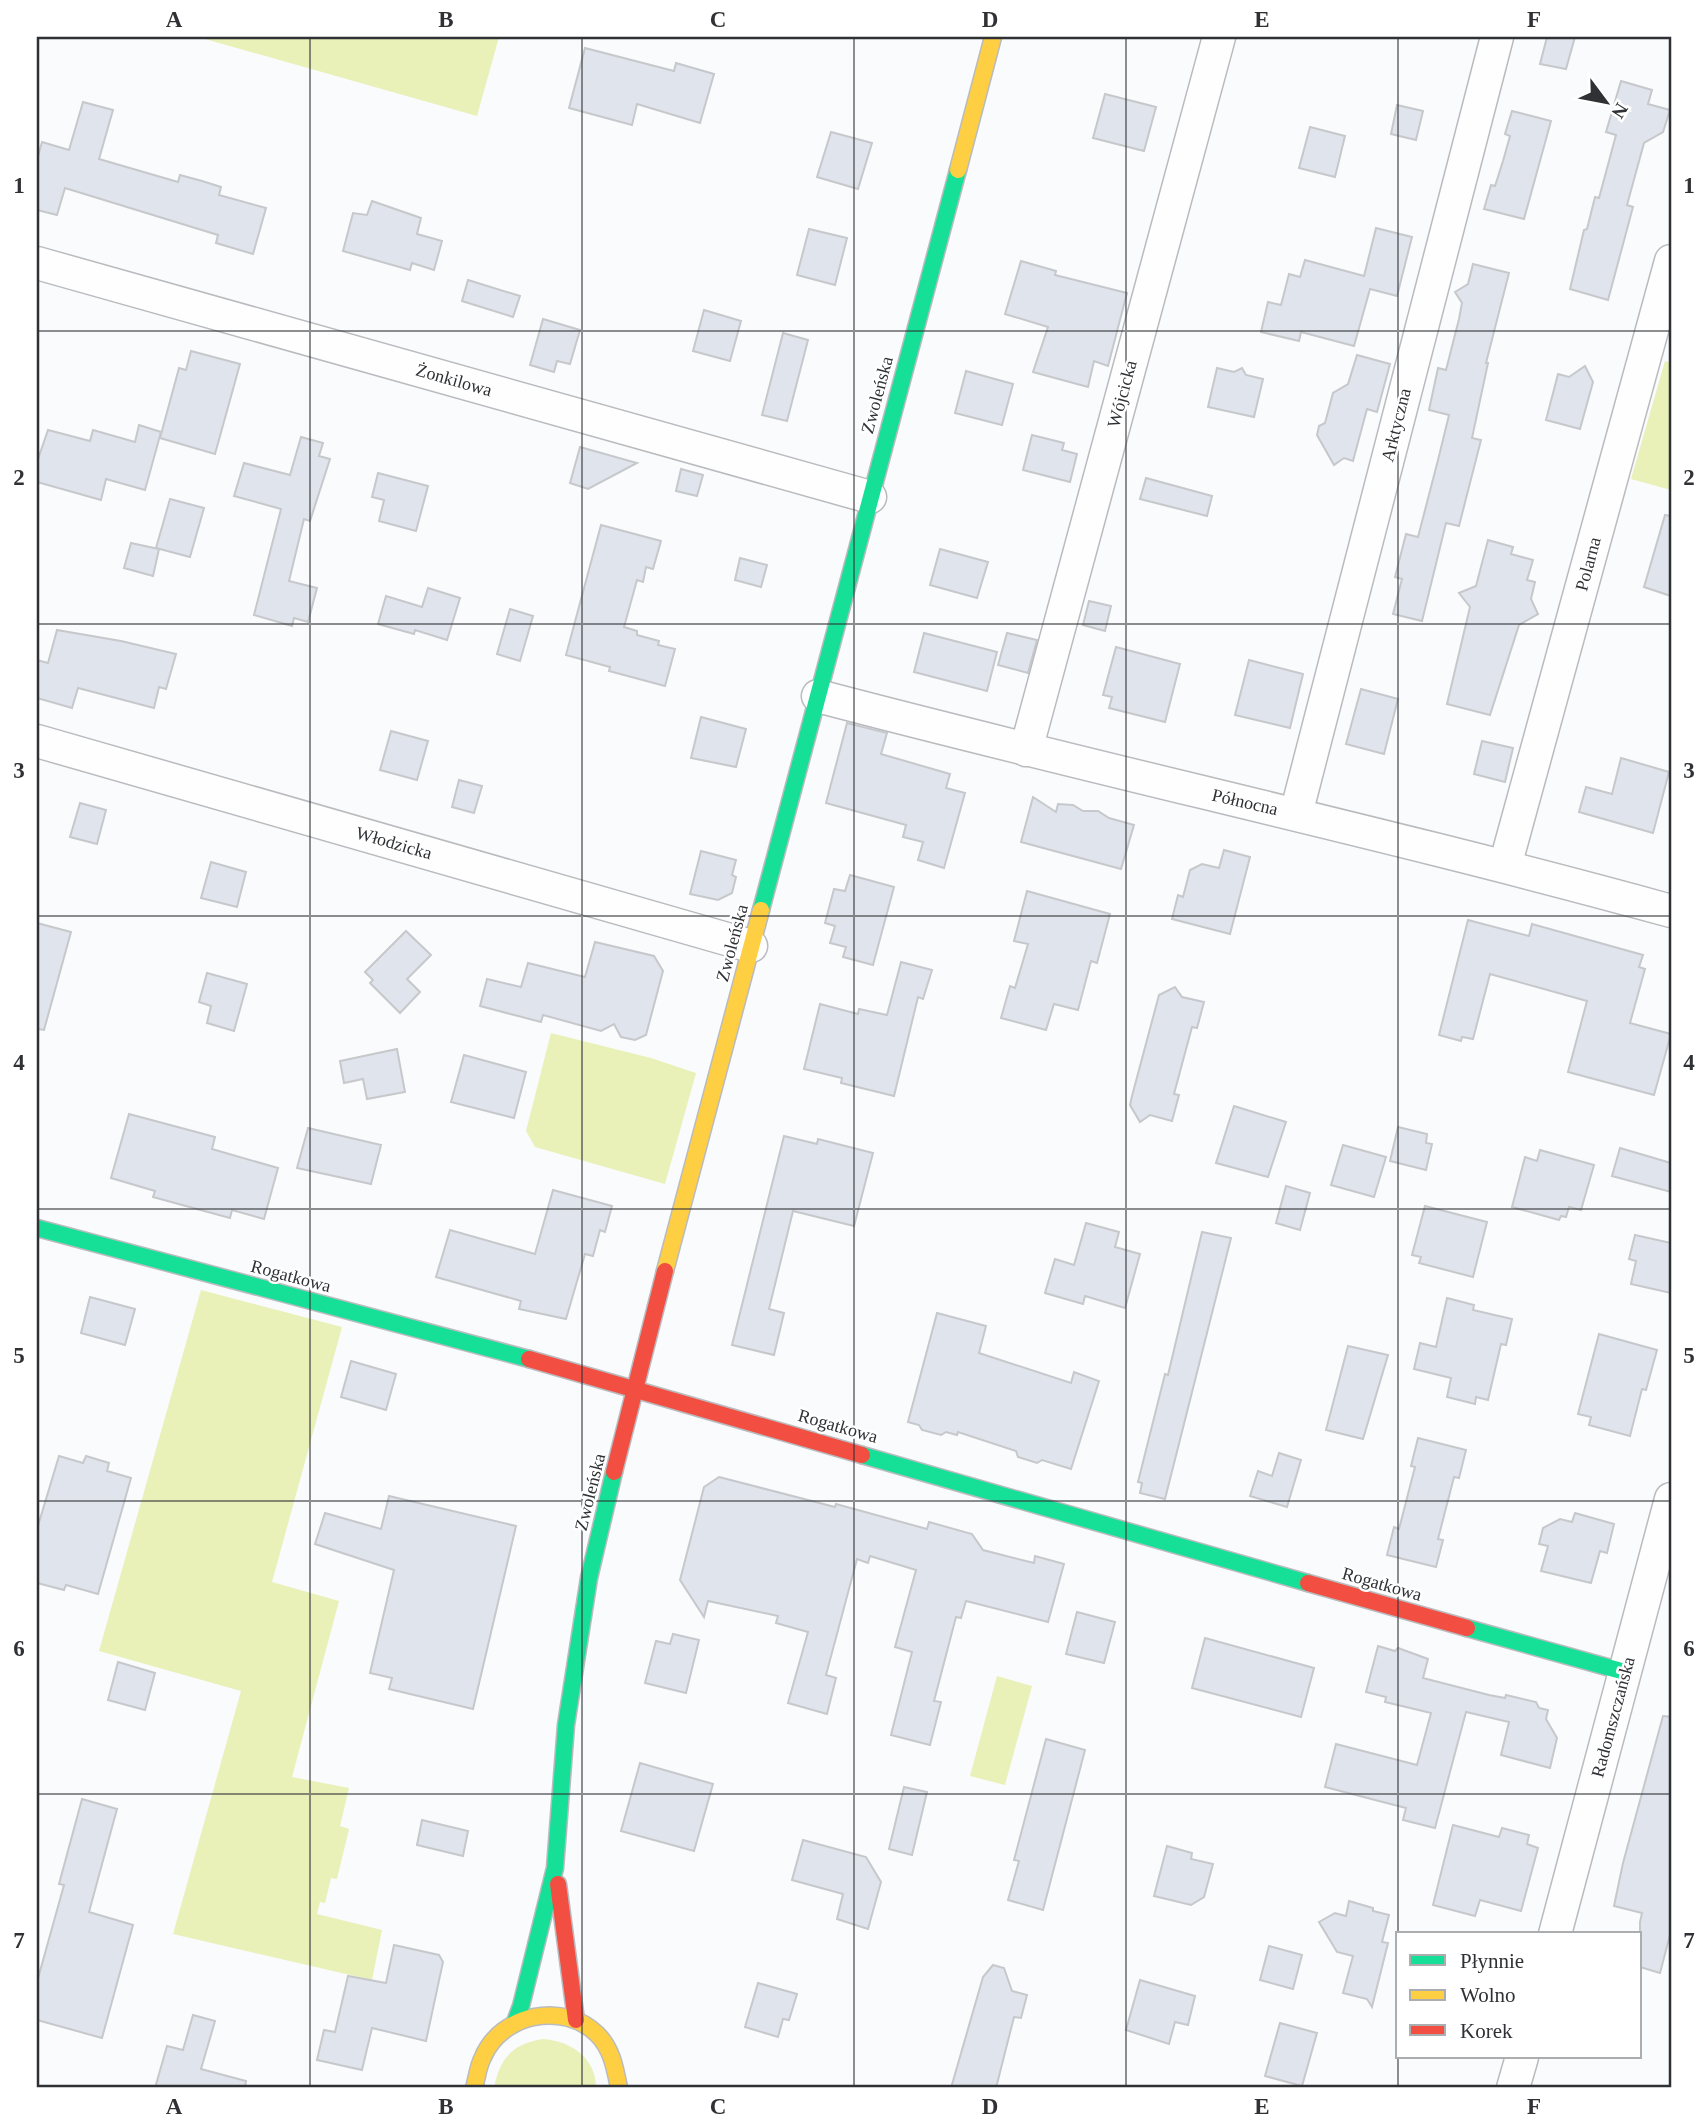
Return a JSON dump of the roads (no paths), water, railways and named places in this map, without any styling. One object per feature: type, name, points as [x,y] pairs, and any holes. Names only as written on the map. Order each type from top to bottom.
[{"type":"street","name":"Zwoleńska","points":[[515,2022],[555,1868],[566,1725],[589,1578],[635,1388],[993,37]]},
{"type":"street","name":"Wójcicka","points":[[1026,750],[1219,37]]},
{"type":"street","name":"Arktyczna","points":[[1296,814],[1497,37]]},
{"type":"street","name":"Polarna","points":[[1506,866],[1671,261]]},
{"type":"street","name":"Żonkilowa","points":[[37,263],[870,497]]},
{"type":"street","name":"Północna","points":[[818,696],[1026,750],[1506,866],[1669,902]]},
{"type":"street","name":"Włodzicka","points":[[37,741],[751,946]]},
{"type":"street","name":"Rogatkowa","points":[[37,1228],[635,1388],[1176,1546],[1625,1672]]},
{"type":"street","name":"Radomszczańska","points":[[1556,1932],[1671,1499]]},
{"type":"street","name":"Zwoleńska","points":[[555,1868],[576,2020]]},
{"type":"street","points":[[461,2088],[476,2069],[484,2050],[497,2033],[529,2016],[545,2014],[576,2020],[604,2042],[613,2058],[619,2088]]},
{"type":"street","points":[[1513,2088],[1522,2058]]},
{"type":"street","points":[[474,2088],[476,2069]]}]
